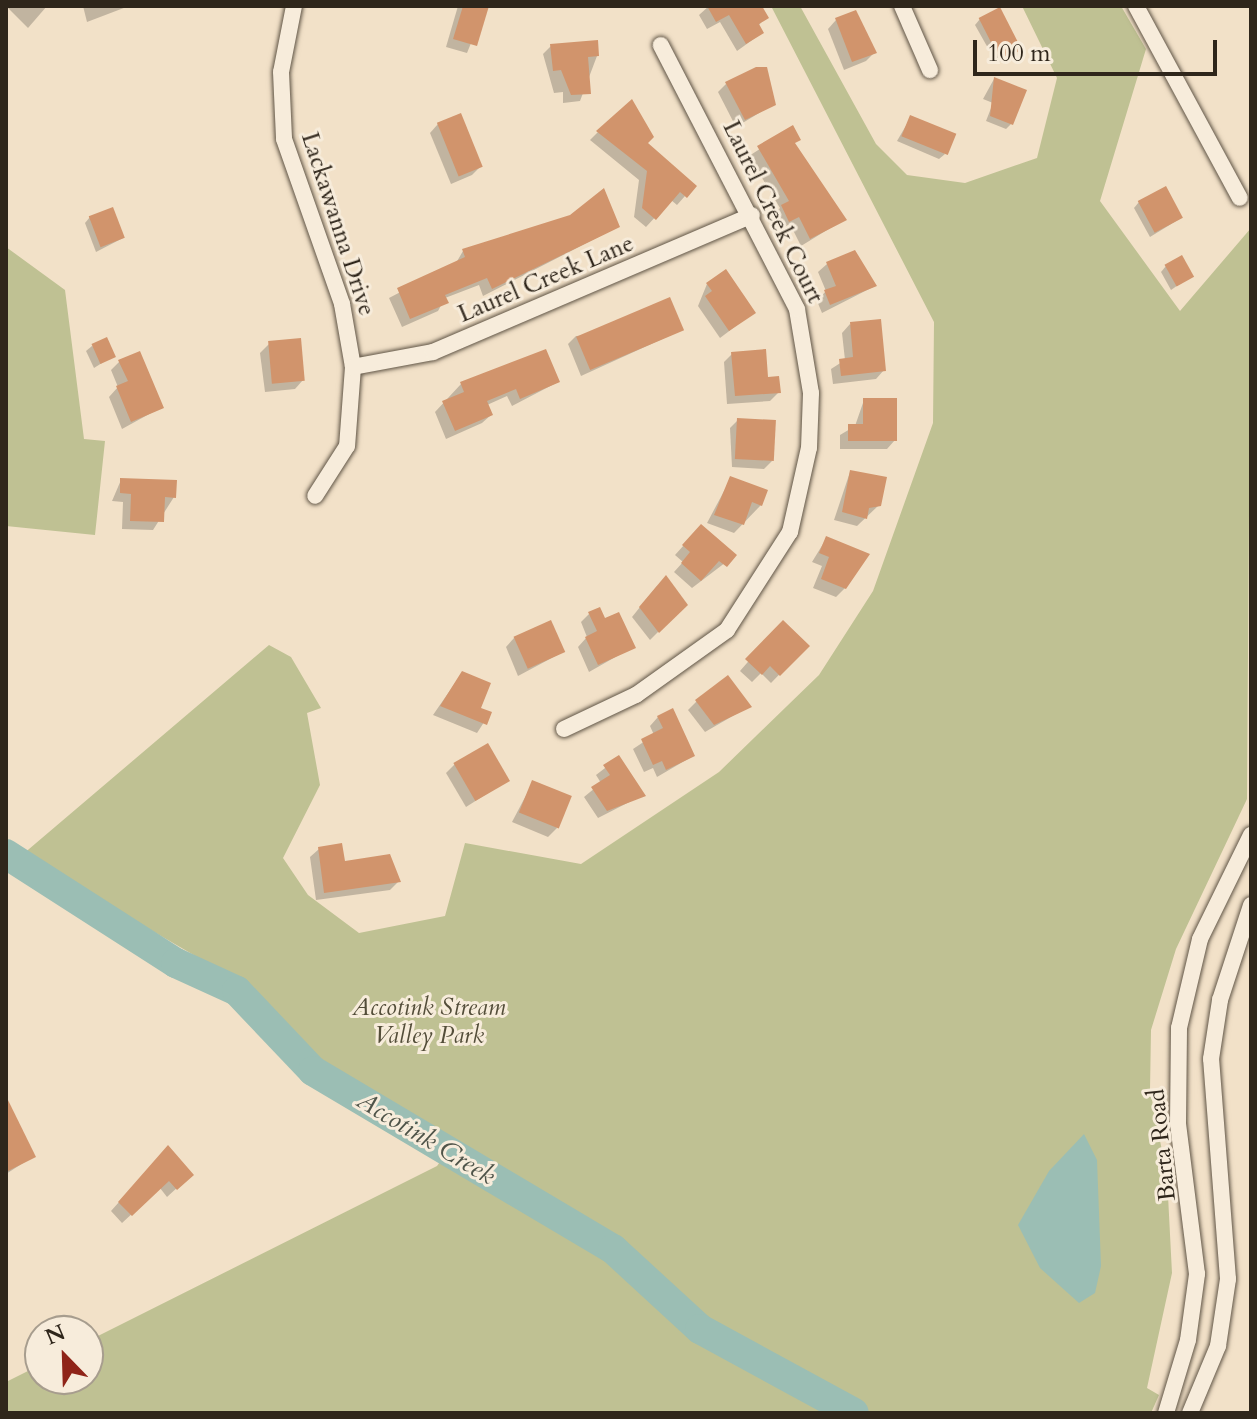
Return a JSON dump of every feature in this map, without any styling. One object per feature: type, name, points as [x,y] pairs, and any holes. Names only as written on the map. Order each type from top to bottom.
[{"type":"street","name":"Lackawanna Drive","points":[[294,6],[281,72],[284,139],[342,304],[353,367],[347,446],[315,496]]},
{"type":"street","points":[[902,6],[930,70]]},
{"type":"street","points":[[1136,6],[1240,198]]},
{"type":"street","name":"Laurel Creek Court","points":[[564,729],[636,695],[727,630],[790,532],[809,448],[811,393],[797,309],[752,215],[661,45]]},
{"type":"street","name":"Laurel Creek Lane","points":[[353,367],[433,352],[752,215]]},
{"type":"street","name":"Barta Road","points":[[1168,1409],[1197,1274],[1178,1124],[1179,1028],[1200,939],[1251,835]]},
{"type":"street","points":[[1190,1413],[1218,1346],[1228,1279],[1211,1059],[1220,1000],[1251,905]]},
{"type":"green space","name":"Accotink Stream Valley Park","points":[[771,6],[800,6],[876,144],[907,175],[965,183],[1037,158],[1057,78],[1022,6],[1121,6],[1146,49],[1100,201],[1180,311],[1251,228],[1247,799],[1176,949],[1151,1030],[1150,1090],[1167,1176],[1172,1273],[1147,1388],[1159,1395],[1151,1413],[6,1413],[6,1382],[24,1373],[24,1395],[104,1395],[104,1333],[437,1166],[448,1151],[313,1071],[204,961],[22,855],[269,645],[291,657],[321,708],[307,713],[320,785],[283,858],[308,895],[359,933],[445,916],[465,843],[581,864],[719,772],[819,675],[873,591],[933,423],[934,322]]},
{"type":"green space","points":[[6,247],[65,290],[84,439],[105,441],[95,535],[6,526]]},
{"type":"water","points":[[1084,1134],[1097,1160],[1101,1266],[1095,1293],[1079,1303],[1040,1268],[1018,1225],[1049,1171]]},
{"type":"building","points":[[463,6],[489,6],[477,46],[453,39]]},
{"type":"building","points":[[707,6],[762,6],[769,18],[759,24],[764,33],[746,44],[729,15],[716,22]]},
{"type":"building","points":[[1000,7],[1022,50],[1000,61],[979,18]]},
{"type":"building","points":[[856,10],[877,53],[852,62],[835,18]]},
{"type":"building","points":[[598,40],[599,56],[588,57],[591,94],[571,95],[561,70],[553,71],[550,44]]},
{"type":"building","points":[[756,67],[767,67],[776,105],[745,120],[725,82]]},
{"type":"building","points":[[994,77],[1027,90],[1013,125],[990,116]]},
{"type":"building","points":[[632,99],[654,137],[648,143],[697,186],[687,198],[680,192],[656,220],[642,208],[647,171],[596,131]]},
{"type":"building","points":[[461,113],[483,167],[459,177],[437,123]]},
{"type":"building","points":[[910,115],[956,134],[948,155],[901,136]]},
{"type":"building","points":[[793,125],[801,140],[795,143],[847,220],[810,239],[799,217],[789,222],[781,205],[789,201],[757,146]]},
{"type":"building","points":[[1166,186],[1183,218],[1155,233],[1138,201]]},
{"type":"building","points":[[604,188],[620,227],[492,289],[487,278],[445,295],[449,303],[410,319],[397,288],[465,257],[462,249],[570,215]]},
{"type":"building","points":[[113,207],[125,238],[101,247],[89,216]]},
{"type":"building","points":[[855,250],[877,286],[830,305],[824,290],[836,286],[826,262]]},
{"type":"building","points":[[1182,255],[1194,277],[1177,287],[1165,265]]},
{"type":"building","points":[[726,269],[756,313],[729,331],[705,296],[712,291],[706,283]]},
{"type":"building","points":[[670,297],[684,330],[590,370],[576,337]]},
{"type":"building","points":[[881,319],[886,371],[841,376],[839,359],[853,357],[850,322]]},
{"type":"building","points":[[107,337],[116,357],[100,364],[91,344]]},
{"type":"building","points":[[301,338],[305,381],[272,384],[268,341]]},
{"type":"building","points":[[546,349],[560,382],[520,399],[516,389],[487,401],[493,415],[455,431],[442,401],[464,392],[460,382]]},
{"type":"building","points":[[766,349],[768,377],[779,376],[781,393],[735,396],[731,352]]},
{"type":"building","points":[[140,351],[164,408],[131,422],[116,386],[128,381],[118,360]]},
{"type":"building","points":[[863,398],[897,398],[897,441],[848,441],[848,424],[863,424]]},
{"type":"building","points":[[737,418],[776,420],[774,461],[735,459]]},
{"type":"building","points":[[850,470],[887,477],[881,506],[869,508],[867,519],[842,512]]},
{"type":"building","points":[[730,476],[768,490],[762,506],[752,502],[744,525],[714,515]]},
{"type":"building","points":[[120,478],[177,480],[176,498],[165,497],[164,522],[130,521],[131,494],[120,493]]},
{"type":"building","points":[[701,524],[737,555],[727,567],[719,561],[701,581],[681,563],[690,552],[682,545]]},
{"type":"building","points":[[826,536],[870,554],[846,589],[821,579],[829,557],[819,553]]},
{"type":"building","points":[[666,575],[688,605],[659,633],[639,607]]},
{"type":"building","points":[[600,607],[605,618],[619,612],[636,648],[598,665],[585,637],[597,631],[588,612]]},
{"type":"building","points":[[551,620],[565,652],[528,669],[514,637]]},
{"type":"building","points":[[783,620],[810,646],[780,676],[770,666],[762,675],[745,659]]},
{"type":"building","points":[[462,671],[491,683],[481,708],[492,712],[487,725],[440,706]]},
{"type":"building","points":[[728,675],[752,707],[714,725],[695,700]]},
{"type":"building","points":[[673,708],[695,756],[666,770],[662,761],[653,765],[641,739],[663,728],[657,716]]},
{"type":"building","points":[[488,743],[510,781],[475,801],[453,763]]},
{"type":"building","points":[[619,755],[646,796],[607,811],[591,787],[610,775],[603,765]]},
{"type":"building","points":[[532,780],[572,796],[559,829],[519,812]]},
{"type":"building","points":[[342,843],[345,861],[390,854],[401,882],[324,893],[318,847]]},
{"type":"building","points":[[6,1096],[36,1157],[6,1172]]},
{"type":"building","points":[[168,1145],[194,1175],[177,1190],[169,1181],[132,1216],[118,1202]]},
{"type":"waterway","name":"Accotink Creek","points":[[6,854],[176,963],[237,991],[313,1071],[613,1249],[700,1329],[854,1413]]}]
